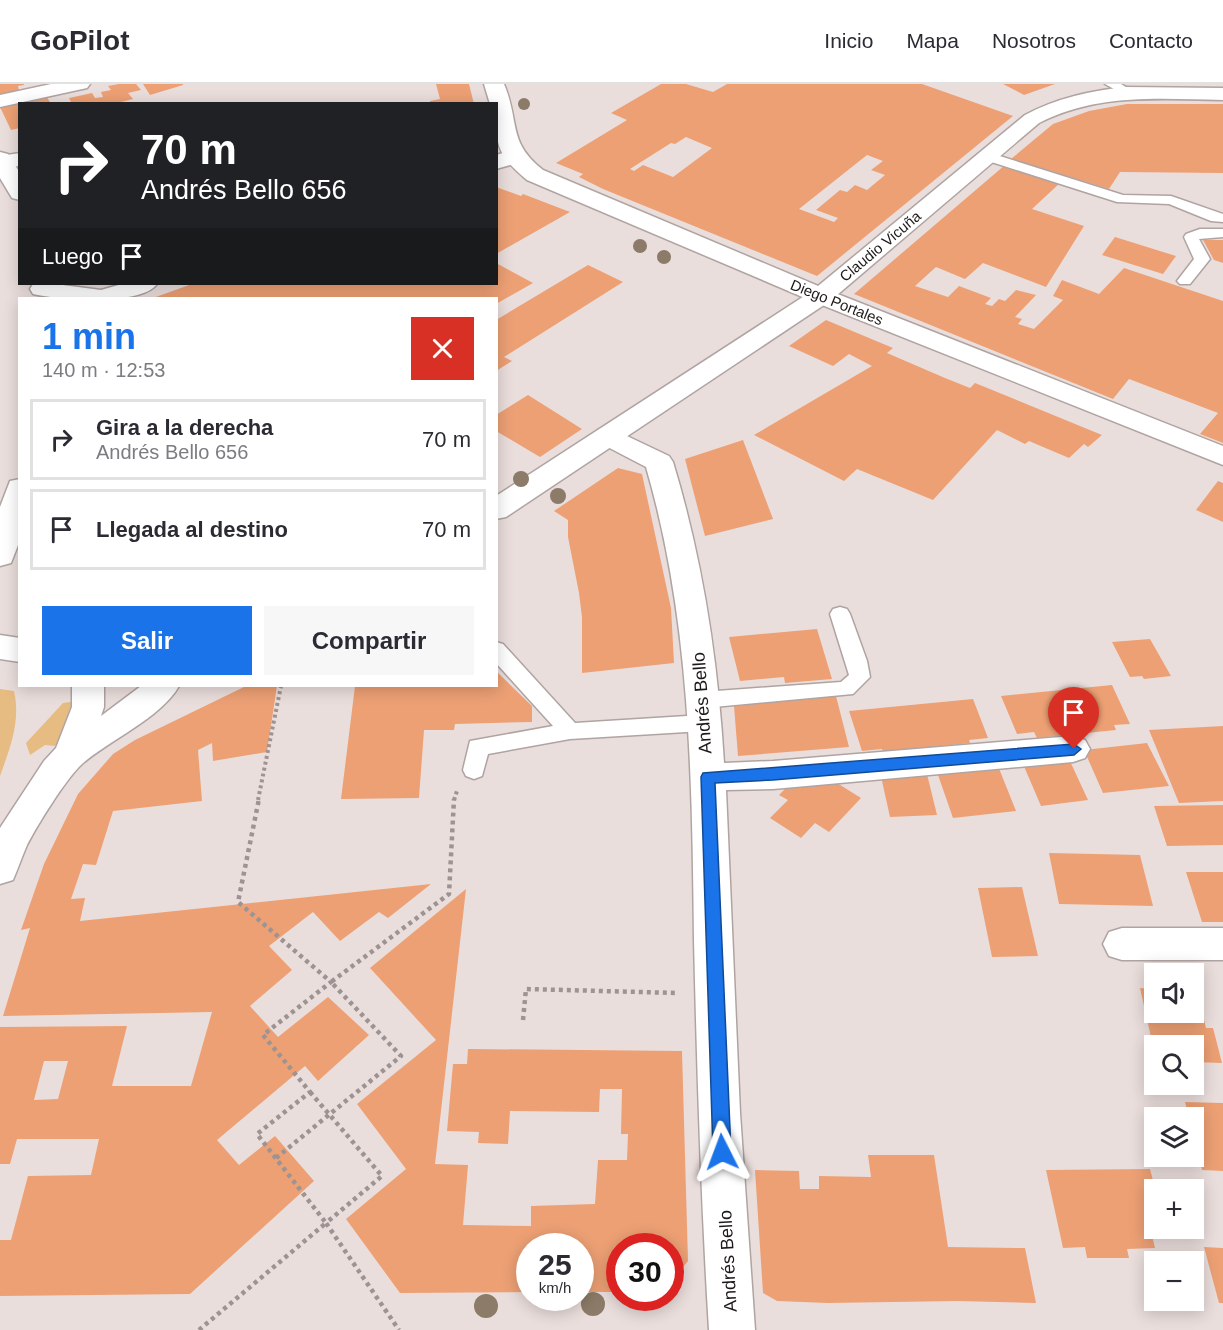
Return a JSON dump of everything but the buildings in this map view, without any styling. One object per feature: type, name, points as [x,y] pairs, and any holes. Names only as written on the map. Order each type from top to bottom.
[{"type":"street","points":[[0,101],[80,84]]},
{"type":"street","name":"Diego Portales","points":[[501,89],[505,160],[570,192],[821,296],[1223,456]]},
{"type":"street","name":"Claudio Vicuña","points":[[498,509],[821,296],[1032,118],[1044,111],[1075,100],[1121,89],[1223,94]]},
{"type":"street","points":[[7,160],[18,188]]},
{"type":"street","points":[[105,297],[142,285]]},
{"type":"street","points":[[42,290],[94,297]]},
{"type":"street","name":"Andrés Bello","points":[[608,436],[659,462],[667,484],[695,607],[708,777],[714,993],[732,1330]]},
{"type":"street","points":[[0,556],[18,495]]},
{"type":"street","points":[[0,647],[18,650]]},
{"type":"street","points":[[70,755],[88,696],[136,687]]},
{"type":"street","points":[[0,869],[12,839],[56,771],[70,755],[126,716],[162,687]]},
{"type":"street","points":[[708,777],[773,775],[1074,749]]},
{"type":"street","points":[[1122,944],[1223,944]]},
{"type":"lane","points":[[987,156],[1122,199],[1171,200],[1216,218],[1223,218]]},
{"type":"lane","points":[[1185,281],[1202,259],[1191,237],[1200,233],[1223,233]]},
{"type":"lane","points":[[474,770],[478,747],[846,688],[860,677],[857,661],[840,614]]},
{"type":"lane","points":[[498,651],[570,731]]},
{"type":"path","points":[[276,1158],[401,1056],[331,982],[238,902],[281,687]]},
{"type":"path","points":[[199,1330],[382,1176],[328,1115],[263,1035],[449,894],[454,795],[474,770]]},
{"type":"path","points":[[524,1020],[526,989],[714,993]]},
{"type":"path","points":[[310,1092],[257,1134],[326,1223],[399,1330]]},
{"type":"shaded area","points":[[0,689],[14,691],[16,713],[13,734],[0,776]]},
{"type":"shaded area","points":[[76,701],[75,716],[55,746],[45,745],[30,755],[26,743],[63,703]]},
{"type":"route","points":[[722,1152],[714,993],[708,777],[773,775],[1074,749]]}]
